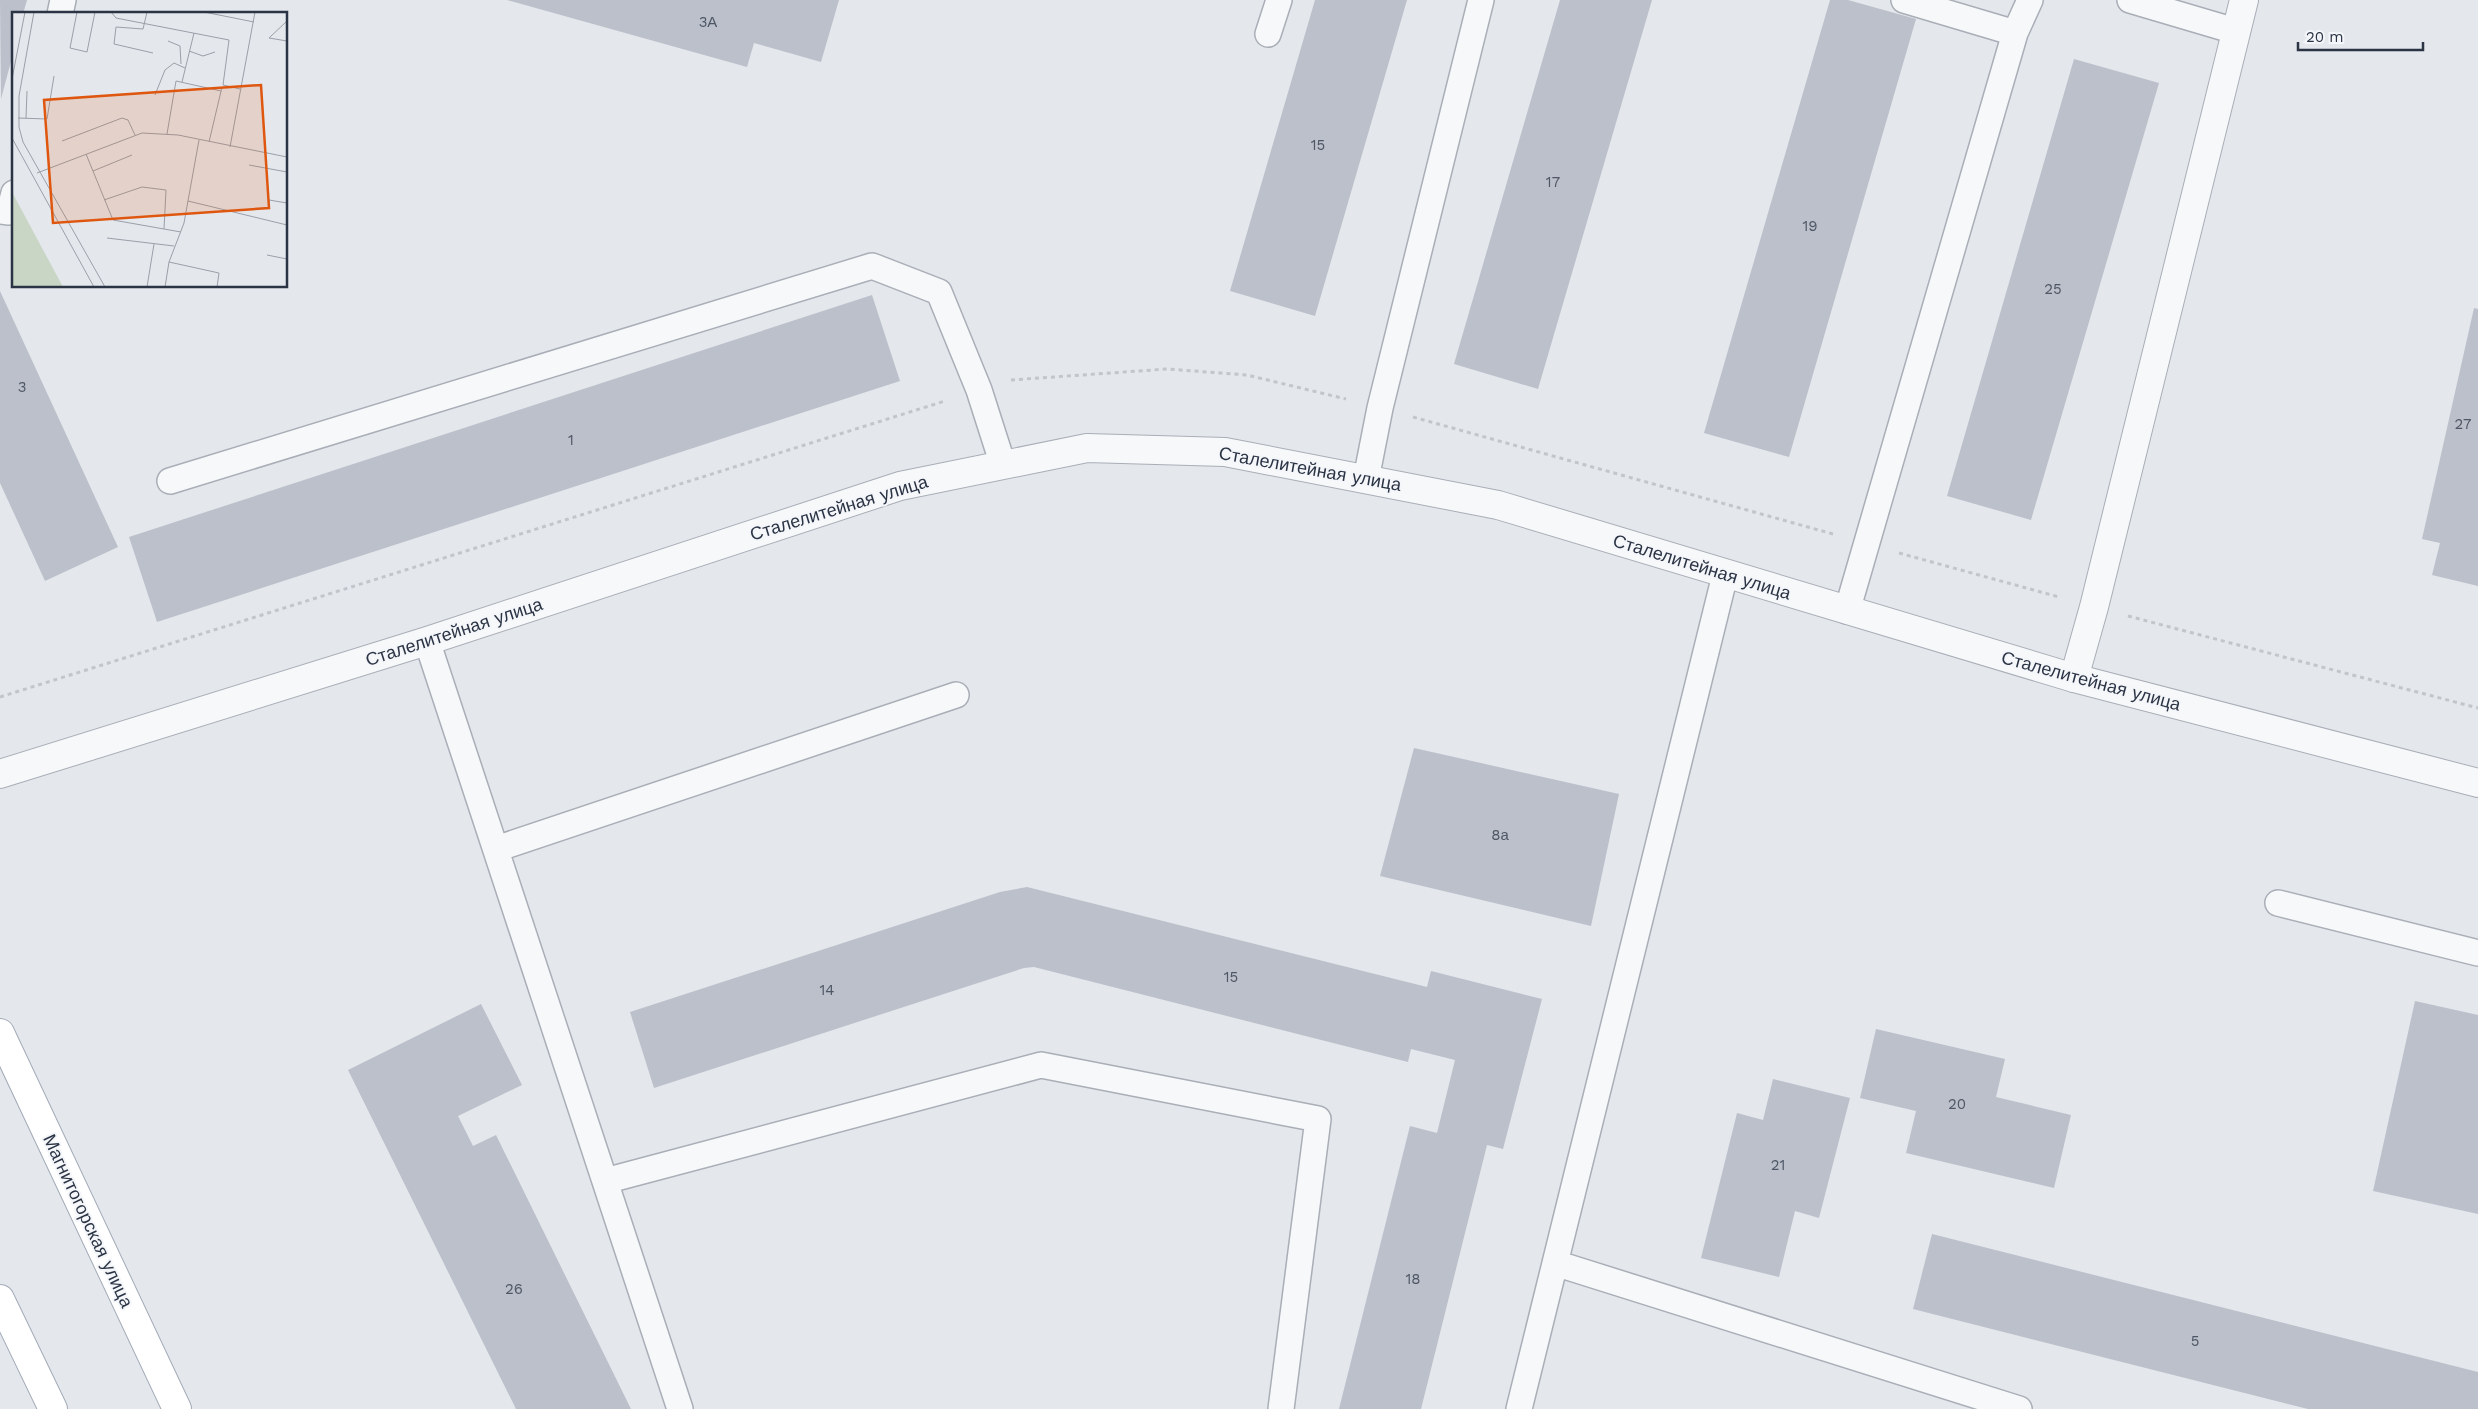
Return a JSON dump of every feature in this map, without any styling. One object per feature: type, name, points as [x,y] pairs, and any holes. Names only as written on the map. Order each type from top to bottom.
[{"type":"main road","name":"Магнитогорская улица","points":[[0,1033],[176,1409]]},
{"type":"main road","points":[[0,1299],[53,1409]]},
{"type":"street","points":[[2074,678],[2094,607],[2244,0]]},
{"type":"street","name":"Сталелитейная улица","points":[[0,774],[427,641],[900,486],[1087,448],[1225,452],[1498,505],[2074,678],[2478,783]]},
{"type":"lane","points":[[1268,34],[1279,0]]},
{"type":"lane","points":[[1366,479],[1380,408],[1481,0]]},
{"type":"lane","points":[[1904,0],[2015,33]]},
{"type":"lane","points":[[1846,611],[2015,33],[2030,0]]},
{"type":"lane","points":[[2130,0],[2235,31]]},
{"type":"lane","points":[[0,211],[9,212],[12,201]]},
{"type":"lane","points":[[170,481],[872,266],[939,292],[979,390],[1003,465]]},
{"type":"lane","points":[[1519,1409],[1726,575]]},
{"type":"lane","points":[[427,641],[680,1409]]},
{"type":"lane","points":[[496,850],[956,695]]},
{"type":"lane","points":[[2278,903],[2478,953]]},
{"type":"lane","points":[[604,1181],[1041,1066],[1318,1118],[1281,1409]]},
{"type":"lane","points":[[1555,1263],[2019,1409]]},
{"type":"path","points":[[0,697],[1010,380],[1167,369],[1247,375],[1380,408],[2094,607],[2478,708]]},
{"type":"building","points":[[0,0],[27,0],[24,12],[12,12],[12,58],[1,99]]},
{"type":"building","points":[[507,0],[839,0],[821,62],[754,43],[747,67]]},
{"type":"building","points":[[1315,0],[1407,0],[1315,316],[1230,291]]},
{"type":"building","points":[[1560,0],[1652,0],[1538,389],[1454,364]]},
{"type":"building","points":[[1830,0],[1848,0],[1916,19],[1789,457],[1704,433]]},
{"type":"building","points":[[2074,59],[2159,83],[2031,520],[1947,496]]},
{"type":"building","points":[[0,291],[118,547],[45,581],[0,483]]},
{"type":"building","points":[[872,295],[900,381],[157,622],[129,537]]},
{"type":"building","points":[[2474,308],[2478,309],[2478,586],[2432,575],[2440,543],[2422,539]]},
{"type":"building","points":[[1414,748],[1619,794],[1591,926],[1380,876]]},
{"type":"building","points":[[1027,887],[1427,987],[1431,971],[1542,999],[1503,1149],[1487,1145],[1421,1409],[1339,1409],[1410,1126],[1437,1133],[1455,1060],[1411,1049],[1408,1062],[1034,967],[1024,968],[654,1088],[630,1012],[1000,892]]},
{"type":"building","points":[[2415,1001],[2478,1015],[2478,1214],[2373,1191]]},
{"type":"building","points":[[481,1004],[522,1085],[458,1116],[473,1146],[496,1135],[631,1409],[516,1409],[348,1070]]},
{"type":"building","points":[[1876,1029],[2005,1059],[1996,1097],[2071,1115],[2054,1188],[1906,1153],[1916,1111],[1860,1098]]},
{"type":"building","points":[[1773,1079],[1850,1098],[1819,1218],[1795,1211],[1779,1277],[1701,1258],[1737,1113],[1763,1120]]},
{"type":"building","points":[[1932,1234],[2478,1372],[2478,1409],[2308,1409],[1913,1309]]}]
